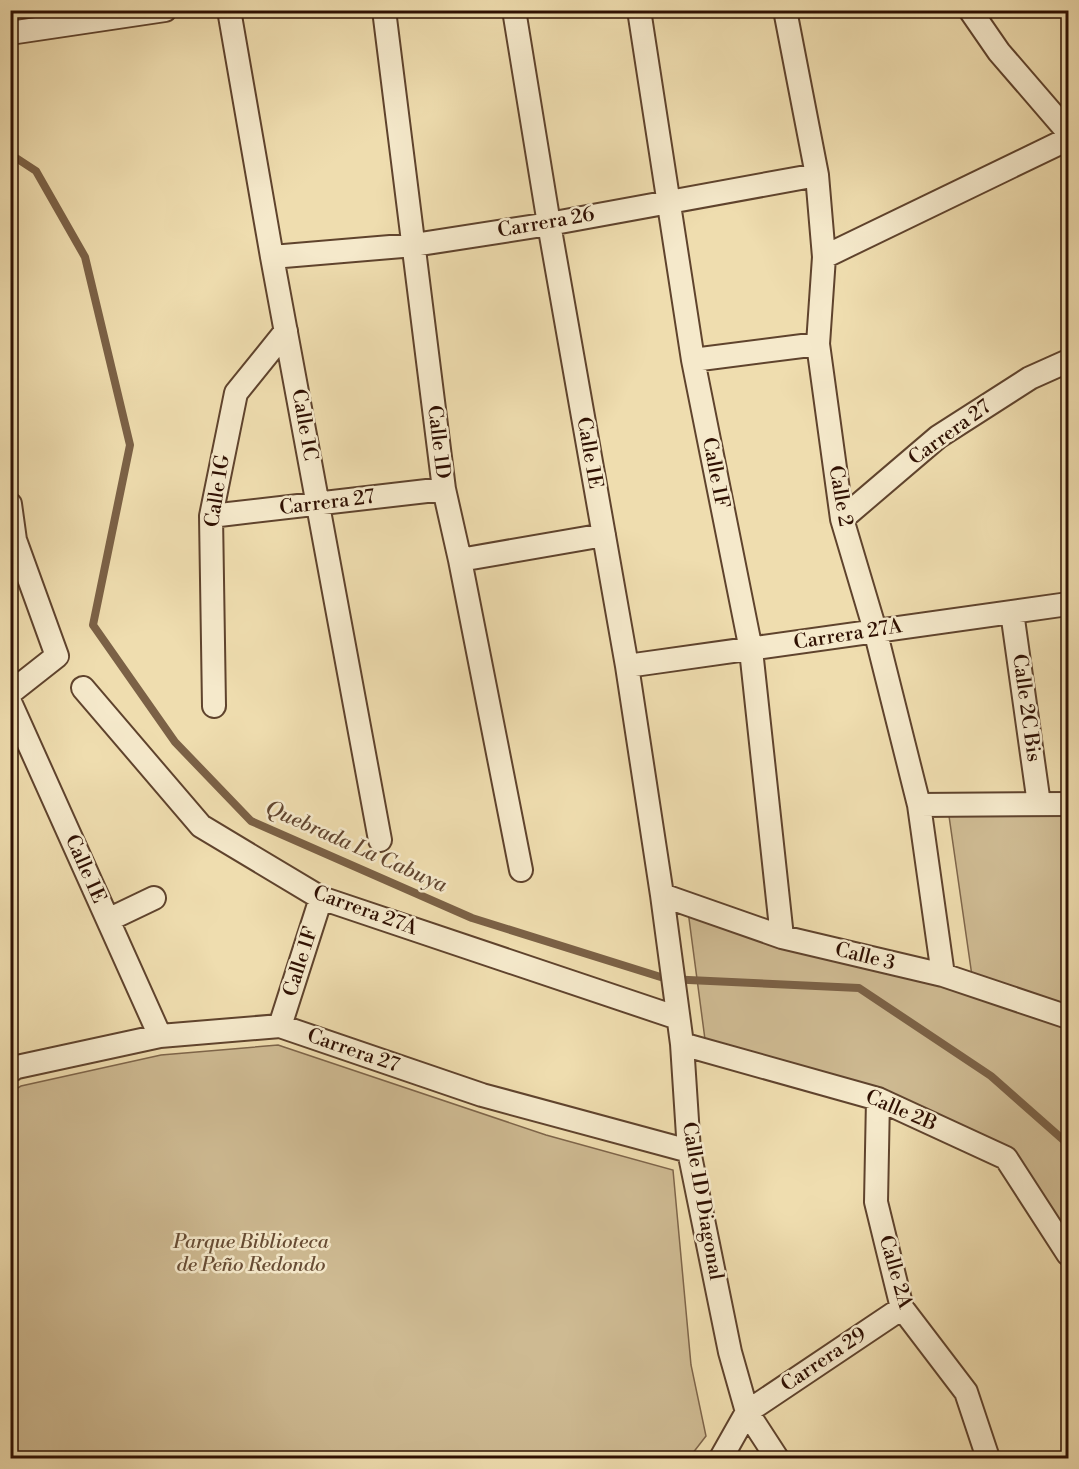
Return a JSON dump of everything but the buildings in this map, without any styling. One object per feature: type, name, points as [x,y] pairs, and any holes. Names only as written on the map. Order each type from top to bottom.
[{"type":"street","points":[[10,33],[99,15],[165,10]]},
{"type":"street","name":"Calle 1C","points":[[230,10],[272,257],[380,840]]},
{"type":"street","name":"Calle 1D","points":[[384,10],[444,489],[521,870]]},
{"type":"street","name":"Calle 1E","points":[[514,10],[549,224],[627,666],[662,896]]},
{"type":"street","name":"Calle 1F","points":[[639,10],[693,360],[751,650],[782,937]]},
{"type":"street","name":"Calle 2","points":[[785,10],[817,175],[824,257],[818,344],[842,519],[875,630],[919,805],[943,975]]},
{"type":"street","points":[[970,10],[999,52],[1068,132]]},
{"type":"street","points":[[824,257],[1068,138]]},
{"type":"street","name":"Carrera 26","points":[[272,257],[414,245],[549,224],[817,175]]},
{"type":"street","name":"Calle 1G","points":[[214,706],[211,516],[236,393],[286,331]]},
{"type":"street","points":[[693,360],[818,344]]},
{"type":"street","name":"Carrera 27","points":[[842,519],[938,437],[1030,378],[1068,361]]},
{"type":"street","name":"Carrera 27","points":[[211,516],[444,489]]},
{"type":"street","points":[[10,504],[13,541],[57,656],[10,693]]},
{"type":"street","points":[[460,560],[604,535]]},
{"type":"street","name":"Carrera 27A","points":[[627,666],[1068,604]]},
{"type":"street","name":"Calle 2C Bis","points":[[1012,612],[1039,804]]},
{"type":"street","name":"Carrera 27A","points":[[83,688],[201,826],[321,898],[676,1007]]},
{"type":"street","name":"Calle 1E","points":[[10,702],[160,1036]]},
{"type":"street","points":[[919,805],[1068,804]]},
{"type":"street","name":"Calle 3","points":[[662,896],[782,937],[943,975],[1068,1017]]},
{"type":"street","name":"Calle 1D Diagonal","points":[[662,896],[682,1044],[689,1151],[730,1352],[747,1412],[777,1458]]},
{"type":"street","points":[[108,920],[154,898]]},
{"type":"street","name":"Calle 1F","points":[[280,1026],[321,898]]},
{"type":"street","name":"Carrera 27","points":[[13,1064],[160,1036],[280,1026],[482,1095],[689,1151]]},
{"type":"street","name":"Calle 2B","points":[[682,1044],[878,1099],[1006,1158],[1068,1254]]},
{"type":"street","name":"Calle 2A","points":[[878,1099],[876,1202],[902,1308],[966,1392],[988,1458]]},
{"type":"street","name":"Carrera 29","points":[[747,1412],[902,1308]]},
{"type":"street","points":[[721,1458],[747,1412]]},
{"type":"green space","points":[[1068,815],[1068,1008],[972,976],[949,816]]},
{"type":"green space","points":[[688,911],[954,987],[1068,1025],[1068,1243],[1015,1160],[706,1047]]},
{"type":"green space","name":"Parque Biblioteca de Peño Redondo","points":[[278,1045],[546,1135],[673,1170],[691,1365],[706,1436],[689,1458],[11,1458],[11,1092],[21,1086],[161,1055]]},
{"type":"waterway","name":"Quebrada La Cabuya","points":[[10,154],[36,171],[85,257],[130,445],[93,625],[175,742],[251,821],[472,918],[667,979],[859,988],[991,1076],[1068,1144]]}]
